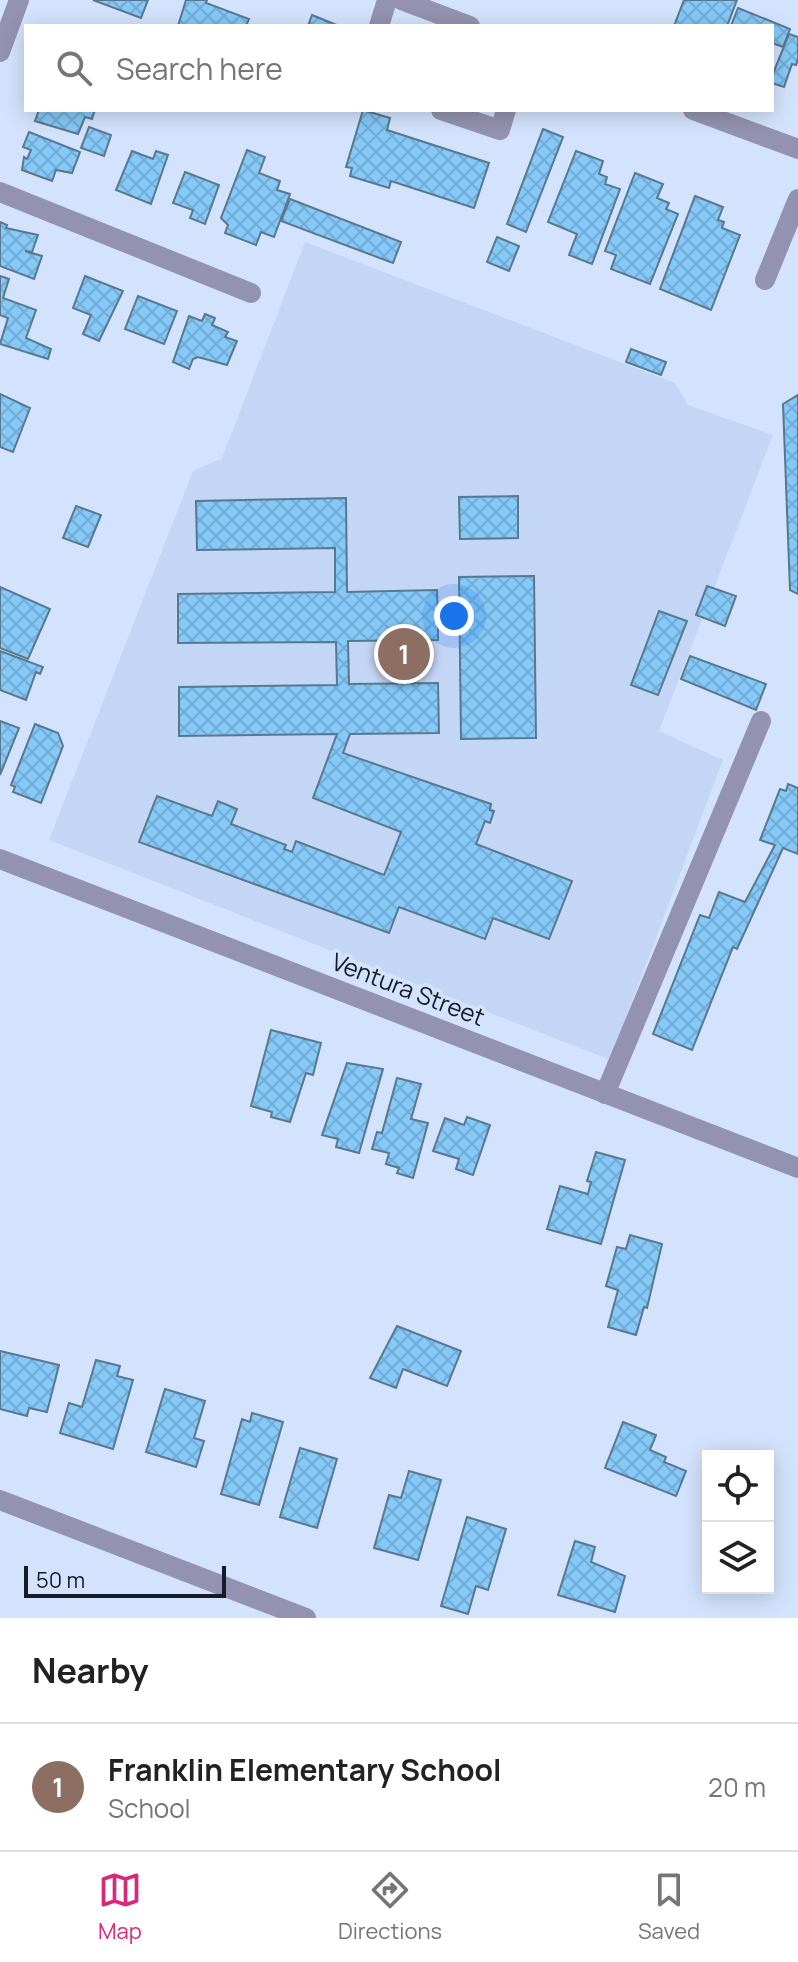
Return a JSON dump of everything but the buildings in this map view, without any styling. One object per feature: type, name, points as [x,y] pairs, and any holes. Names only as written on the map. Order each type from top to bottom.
[{"type":"street","points":[[0,52],[19,0]]},
{"type":"street","points":[[380,24],[387,0]]},
{"type":"street","points":[[401,0],[465,24]]},
{"type":"street","points":[[447,112],[500,130],[505,112]]},
{"type":"street","points":[[698,112],[798,149]]},
{"type":"street","points":[[0,192],[251,293]]},
{"type":"street","points":[[765,280],[798,199]]},
{"type":"street","points":[[605,1094],[761,721]]},
{"type":"street","name":"Ventura Street","points":[[0,859],[798,1168]]},
{"type":"street","points":[[0,1500],[306,1618]]},
{"type":"shaded area","points":[[305,242],[675,383],[688,405],[773,435],[659,731],[723,760],[610,1060],[49,840],[193,471],[222,458]]},
{"type":"place","name":"Franklin Elementary School","points":[[404,654]]}]
